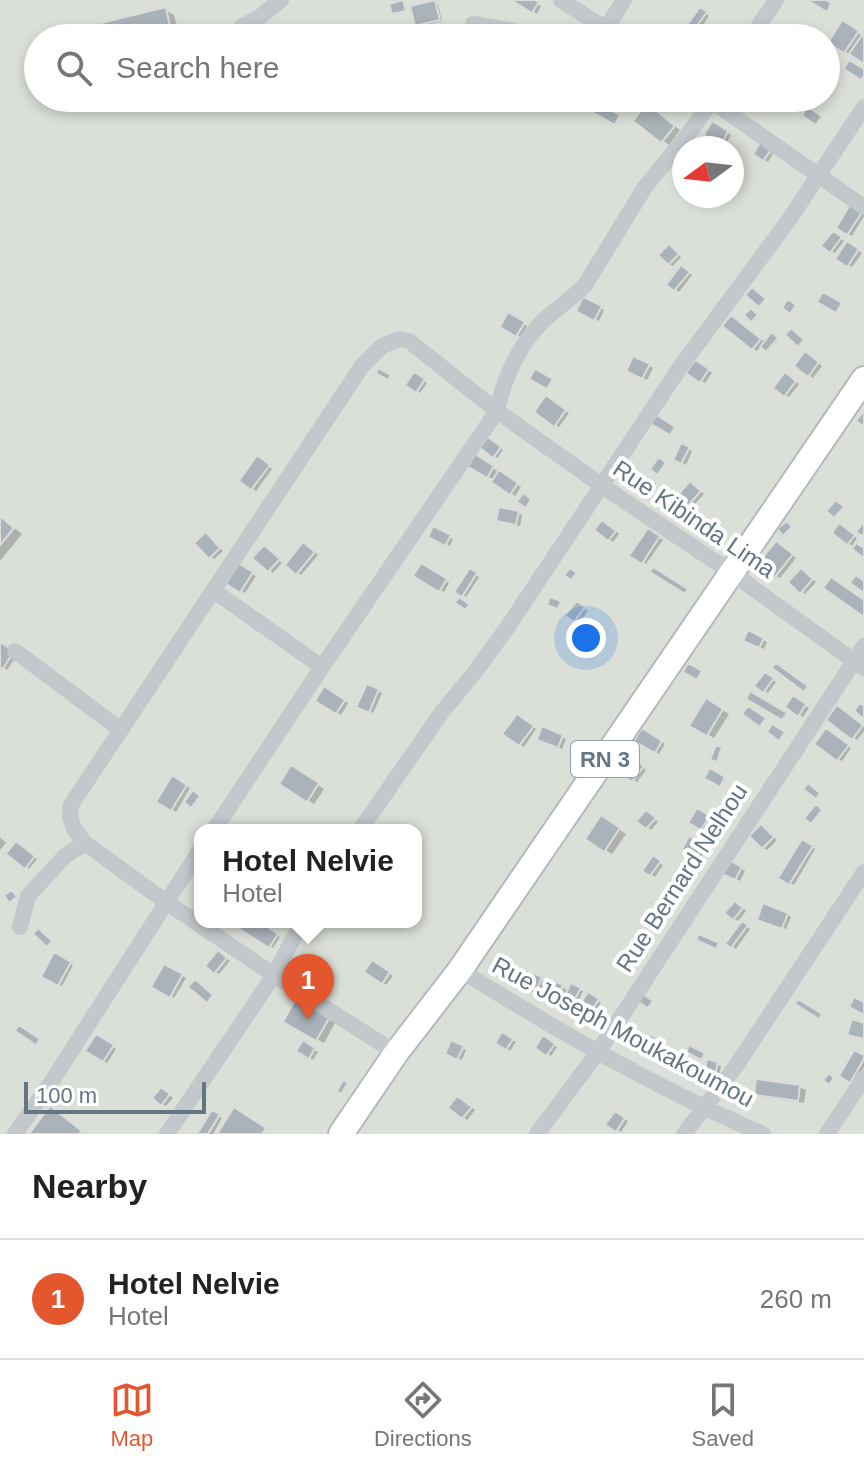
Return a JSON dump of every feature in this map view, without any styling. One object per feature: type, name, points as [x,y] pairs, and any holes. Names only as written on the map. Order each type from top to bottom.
[{"type":"highway","name":"RN 3","points":[[341,1134],[396,1053],[460,970],[864,379]]},
{"type":"street","points":[[246,24],[281,0]]},
{"type":"street","points":[[561,0],[591,24]]},
{"type":"street","points":[[608,24],[624,0]]},
{"type":"street","points":[[760,24],[776,0]]},
{"type":"street","points":[[364,824],[442,712],[507,628],[681,366],[760,259],[864,107]]},
{"type":"street","points":[[218,824],[497,411],[509,369],[522,348],[541,323],[585,285],[645,187],[701,112]]},
{"type":"street","points":[[730,112],[864,207]]},
{"type":"street","name":"Rue Kibinda Lima","points":[[85,843],[74,829],[70,817],[71,805],[362,366],[382,346],[399,339],[409,341],[497,411],[859,664]]},
{"type":"street","points":[[214,591],[322,667]]},
{"type":"street","name":"Rue Bernard Nelhou","points":[[537,1134],[598,1052],[859,664],[864,646]]},
{"type":"street","points":[[15,651],[121,730]]},
{"type":"street","points":[[20,927],[28,896],[65,856],[85,843],[194,921]]},
{"type":"street","points":[[15,1134],[194,859]]},
{"type":"street","points":[[684,1134],[736,1066],[864,872]]},
{"type":"street","points":[[204,928],[396,1053]]},
{"type":"street","points":[[167,1134],[274,975],[299,928]]},
{"type":"street","name":"Rue Joseph Moukakoumou","points":[[460,970],[598,1052],[702,1108],[763,1134]]},
{"type":"street","points":[[827,1134],[864,1078]]},
{"type":"shaded area","points":[[0,0],[864,0],[864,1134],[0,1134]]},
{"type":"building","points":[[403,0],[406,11],[392,14],[389,4]]},
{"type":"building","points":[[435,0],[440,20],[414,24],[410,6]]},
{"type":"building","points":[[511,0],[535,0],[539,2],[532,13]]},
{"type":"building","points":[[807,0],[826,0],[831,3],[827,12]]},
{"type":"building","points":[[166,7],[169,24],[97,24]]},
{"type":"building","points":[[700,7],[707,12],[698,24],[688,24]]},
{"type":"building","points":[[842,20],[859,31],[844,53],[840,50]]},
{"type":"building","points":[[862,35],[864,37],[864,64],[849,54]]},
{"type":"building","points":[[849,60],[864,69],[861,80],[844,69]]},
{"type":"building","points":[[592,112],[620,115],[615,125]]},
{"type":"building","points":[[640,112],[658,112],[675,126],[661,143],[633,121]]},
{"type":"building","points":[[804,112],[815,112],[822,116],[816,125],[802,116]]},
{"type":"building","points":[[712,121],[728,131],[726,136],[704,135]]},
{"type":"building","points":[[761,141],[772,149],[763,161],[753,154]]},
{"type":"building","points":[[851,203],[863,211],[847,235],[836,228]]},
{"type":"building","points":[[833,231],[842,237],[830,253],[821,246]]},
{"type":"building","points":[[847,241],[859,249],[847,267],[835,259]]},
{"type":"building","points":[[669,244],[679,254],[668,265],[658,255]]},
{"type":"building","points":[[681,265],[690,272],[674,291],[666,285]]},
{"type":"building","points":[[752,287],[766,299],[759,307],[745,295]]},
{"type":"building","points":[[823,292],[842,303],[836,313],[817,302]]},
{"type":"building","points":[[583,297],[602,306],[594,321],[576,311]]},
{"type":"building","points":[[788,299],[796,305],[790,314],[782,308]]},
{"type":"building","points":[[751,308],[758,315],[751,322],[744,315]]},
{"type":"building","points":[[508,312],[525,322],[516,337],[500,327]]},
{"type":"building","points":[[731,315],[761,339],[752,350],[722,326]]},
{"type":"building","points":[[791,328],[804,340],[798,347],[785,335]]},
{"type":"building","points":[[772,332],[778,338],[766,352],[760,347]]},
{"type":"building","points":[[805,351],[819,362],[808,377],[794,366]]},
{"type":"building","points":[[633,356],[650,364],[642,379],[626,371]]},
{"type":"building","points":[[695,360],[709,369],[700,383],[686,373]]},
{"type":"building","points":[[378,368],[391,375],[388,380],[376,373]]},
{"type":"building","points":[[535,369],[553,379],[547,389],[529,379]]},
{"type":"building","points":[[414,372],[425,379],[416,393],[405,385]]},
{"type":"building","points":[[785,372],[796,381],[784,397],[773,388]]},
{"type":"building","points":[[546,395],[566,410],[554,427],[534,412]]},
{"type":"building","points":[[864,411],[864,427],[856,421]]},
{"type":"building","points":[[657,415],[675,427],[670,435],[651,424]]},
{"type":"building","points":[[488,437],[501,447],[493,458],[480,448]]},
{"type":"building","points":[[681,443],[690,447],[681,464],[673,460]]},
{"type":"building","points":[[475,454],[494,466],[487,478],[467,466]]},
{"type":"building","points":[[257,455],[270,465],[251,490],[239,481]]},
{"type":"building","points":[[659,457],[666,463],[657,475],[650,469]]},
{"type":"building","points":[[499,470],[518,483],[510,495],[491,482]]},
{"type":"building","points":[[638,473],[653,479],[646,494],[631,487]]},
{"type":"building","points":[[690,481],[701,491],[687,507],[676,497]]},
{"type":"building","points":[[523,493],[531,499],[526,508],[517,502]]},
{"type":"building","points":[[836,500],[844,507],[834,518],[826,511]]},
{"type":"building","points":[[499,507],[519,511],[516,525],[496,521]]},
{"type":"building","points":[[695,509],[702,515],[694,524],[688,518]]},
{"type":"building","points":[[0,516],[14,528],[0,545]]},
{"type":"building","points":[[602,520],[616,531],[608,541],[594,530]]},
{"type":"building","points":[[787,521],[792,527],[783,536],[777,529]]},
{"type":"building","points":[[864,521],[864,533],[862,536],[856,532]]},
{"type":"building","points":[[839,523],[855,535],[847,545],[832,533]]},
{"type":"building","points":[[433,526],[451,535],[445,546],[428,537]]},
{"type":"building","points":[[648,528],[660,536],[642,564],[629,556]]},
{"type":"building","points":[[206,532],[220,548],[209,559],[194,543]]},
{"type":"building","points":[[776,541],[793,554],[775,577],[758,563]]},
{"type":"building","points":[[303,542],[315,552],[296,575],[285,565]]},
{"type":"building","points":[[856,543],[864,548],[864,558],[852,549]]},
{"type":"building","points":[[264,545],[280,559],[268,572],[252,558]]},
{"type":"building","points":[[238,563],[253,572],[240,593],[225,583]]},
{"type":"building","points":[[421,563],[447,579],[439,592],[413,576]]},
{"type":"building","points":[[653,567],[688,589],[685,594],[650,572]]},
{"type":"building","points":[[470,568],[477,573],[462,597],[454,592]]},
{"type":"building","points":[[570,568],[577,573],[571,580],[564,575]]},
{"type":"building","points":[[801,568],[813,579],[800,594],[788,582]]},
{"type":"building","points":[[856,575],[864,581],[864,593],[850,583]]},
{"type":"building","points":[[831,577],[864,600],[864,617],[823,588]]},
{"type":"building","points":[[459,597],[469,604],[466,610],[455,603]]},
{"type":"building","points":[[550,597],[561,601],[558,609],[547,605]]},
{"type":"building","points":[[577,601],[585,607],[574,622],[565,616]]},
{"type":"building","points":[[748,630],[764,638],[759,648],[743,641]]},
{"type":"building","points":[[0,642],[14,651],[3,669],[0,668]]},
{"type":"building","points":[[688,663],[702,671],[697,680],[683,672]]},
{"type":"building","points":[[776,663],[808,686],[804,692],[772,668]]},
{"type":"building","points":[[765,672],[774,678],[763,693],[754,686]]},
{"type":"building","points":[[367,684],[379,689],[369,713],[356,707]]},
{"type":"building","points":[[324,686],[345,700],[336,714],[315,701]]},
{"type":"building","points":[[750,691],[787,713],[782,720],[746,699]]},
{"type":"building","points":[[793,695],[806,704],[798,717],[785,707]]},
{"type":"building","points":[[706,698],[723,709],[707,736],[689,726]]},
{"type":"building","points":[[860,703],[864,706],[864,719],[854,711]]},
{"type":"building","points":[[837,705],[863,725],[852,740],[826,720]]},
{"type":"building","points":[[748,706],[766,718],[760,727],[742,714]]},
{"type":"building","points":[[517,714],[534,726],[519,746],[502,734]]},
{"type":"building","points":[[772,724],[785,732],[779,741],[767,732]]},
{"type":"building","points":[[542,726],[563,735],[558,748],[537,740]]},
{"type":"building","points":[[642,728],[662,741],[655,753],[634,741]]},
{"type":"building","points":[[826,728],[849,745],[837,761],[814,744]]},
{"type":"building","points":[[716,745],[722,747],[717,762],[710,760]]},
{"type":"building","points":[[624,751],[644,766],[632,782],[612,767]]},
{"type":"building","points":[[291,765],[319,783],[307,802],[279,784]]},
{"type":"building","points":[[710,768],[725,777],[720,787],[704,778]]},
{"type":"building","points":[[172,775],[187,785],[171,811],[156,802]]},
{"type":"building","points":[[808,783],[820,793],[816,799],[803,789]]},
{"type":"building","points":[[193,790],[200,796],[191,808],[184,802]]},
{"type":"building","points":[[816,804],[822,810],[811,824],[804,818]]},
{"type":"building","points":[[697,808],[710,816],[701,830],[688,823]]},
{"type":"building","points":[[646,810],[656,818],[646,829],[636,821]]},
{"type":"building","points":[[601,815],[620,828],[604,852],[585,839]]},
{"type":"building","points":[[761,824],[774,837],[762,849],[749,836]]},
{"type":"building","points":[[689,836],[704,843],[697,856],[682,849]]},
{"type":"building","points":[[802,839],[813,846],[789,885],[778,878]]},
{"type":"building","points":[[16,841],[35,856],[25,869],[6,854]]},
{"type":"building","points":[[653,855],[661,861],[650,876],[642,871]]},
{"type":"building","points":[[729,860],[742,867],[735,880],[722,874]]},
{"type":"building","points":[[12,890],[17,897],[9,903],[4,895]]},
{"type":"building","points":[[735,901],[743,908],[733,920],[724,913]]},
{"type":"building","points":[[763,903],[788,913],[782,929],[757,920]]},
{"type":"building","points":[[742,921],[748,925],[731,948],[725,944]]},
{"type":"building","points":[[38,928],[52,941],[47,947],[33,934]]},
{"type":"building","points":[[238,928],[269,928],[278,934],[269,948]]},
{"type":"building","points":[[699,934],[719,943],[716,949],[696,940]]},
{"type":"building","points":[[218,950],[227,958],[214,974],[205,966]]},
{"type":"building","points":[[54,952],[71,962],[58,986],[41,977]]},
{"type":"building","points":[[372,960],[390,972],[382,984],[364,972]]},
{"type":"building","points":[[164,964],[183,974],[170,998],[151,987]]},
{"type":"building","points":[[523,969],[542,977],[535,994],[516,986]]},
{"type":"building","points":[[195,979],[213,995],[207,1003],[188,987]]},
{"type":"building","points":[[554,981],[563,985],[553,1008],[544,1005]]},
{"type":"building","points":[[571,983],[581,988],[571,1006],[562,1001]]},
{"type":"building","points":[[301,989],[335,1008],[316,1041],[283,1022]]},
{"type":"building","points":[[638,991],[653,1001],[648,1008],[633,999]]},
{"type":"building","points":[[588,992],[599,999],[584,1022],[573,1015]]},
{"type":"building","points":[[854,997],[864,1002],[864,1015],[849,1007]]},
{"type":"building","points":[[798,999],[822,1014],[819,1019],[795,1004]]},
{"type":"building","points":[[852,1019],[864,1023],[864,1039],[847,1035]]},
{"type":"building","points":[[19,1025],[40,1039],[36,1045],[15,1031]]},
{"type":"building","points":[[502,1032],[513,1039],[506,1050],[495,1043]]},
{"type":"building","points":[[96,1034],[114,1045],[103,1062],[85,1051]]},
{"type":"building","points":[[650,1034],[665,1045],[654,1060],[639,1048]]},
{"type":"building","points":[[543,1035],[555,1044],[546,1056],[535,1048]]},
{"type":"building","points":[[303,1040],[315,1048],[309,1059],[296,1051]]},
{"type":"building","points":[[451,1040],[464,1046],[457,1060],[445,1054]]},
{"type":"building","points":[[689,1045],[705,1053],[701,1060],[686,1052]]},
{"type":"building","points":[[854,1050],[864,1055],[864,1059],[850,1083],[839,1076]]},
{"type":"building","points":[[707,1059],[718,1062],[714,1080],[703,1078]]},
{"type":"building","points":[[829,1073],[834,1078],[829,1085],[823,1080]]},
{"type":"building","points":[[756,1079],[800,1085],[798,1101],[754,1095]]},
{"type":"building","points":[[343,1080],[348,1083],[341,1094],[337,1091]]},
{"type":"building","points":[[161,1087],[170,1094],[161,1106],[152,1098]]},
{"type":"building","points":[[457,1096],[472,1107],[462,1119],[448,1108]]},
{"type":"building","points":[[50,1106],[82,1131],[79,1134],[29,1134]]},
{"type":"building","points":[[234,1107],[266,1128],[262,1134],[217,1134]]},
{"type":"building","points":[[212,1110],[220,1114],[208,1134],[197,1134]]},
{"type":"building","points":[[615,1111],[625,1118],[616,1132],[605,1125]]},
{"type":"place","name":"Hotel Nelvie","points":[[308,1020]]}]
